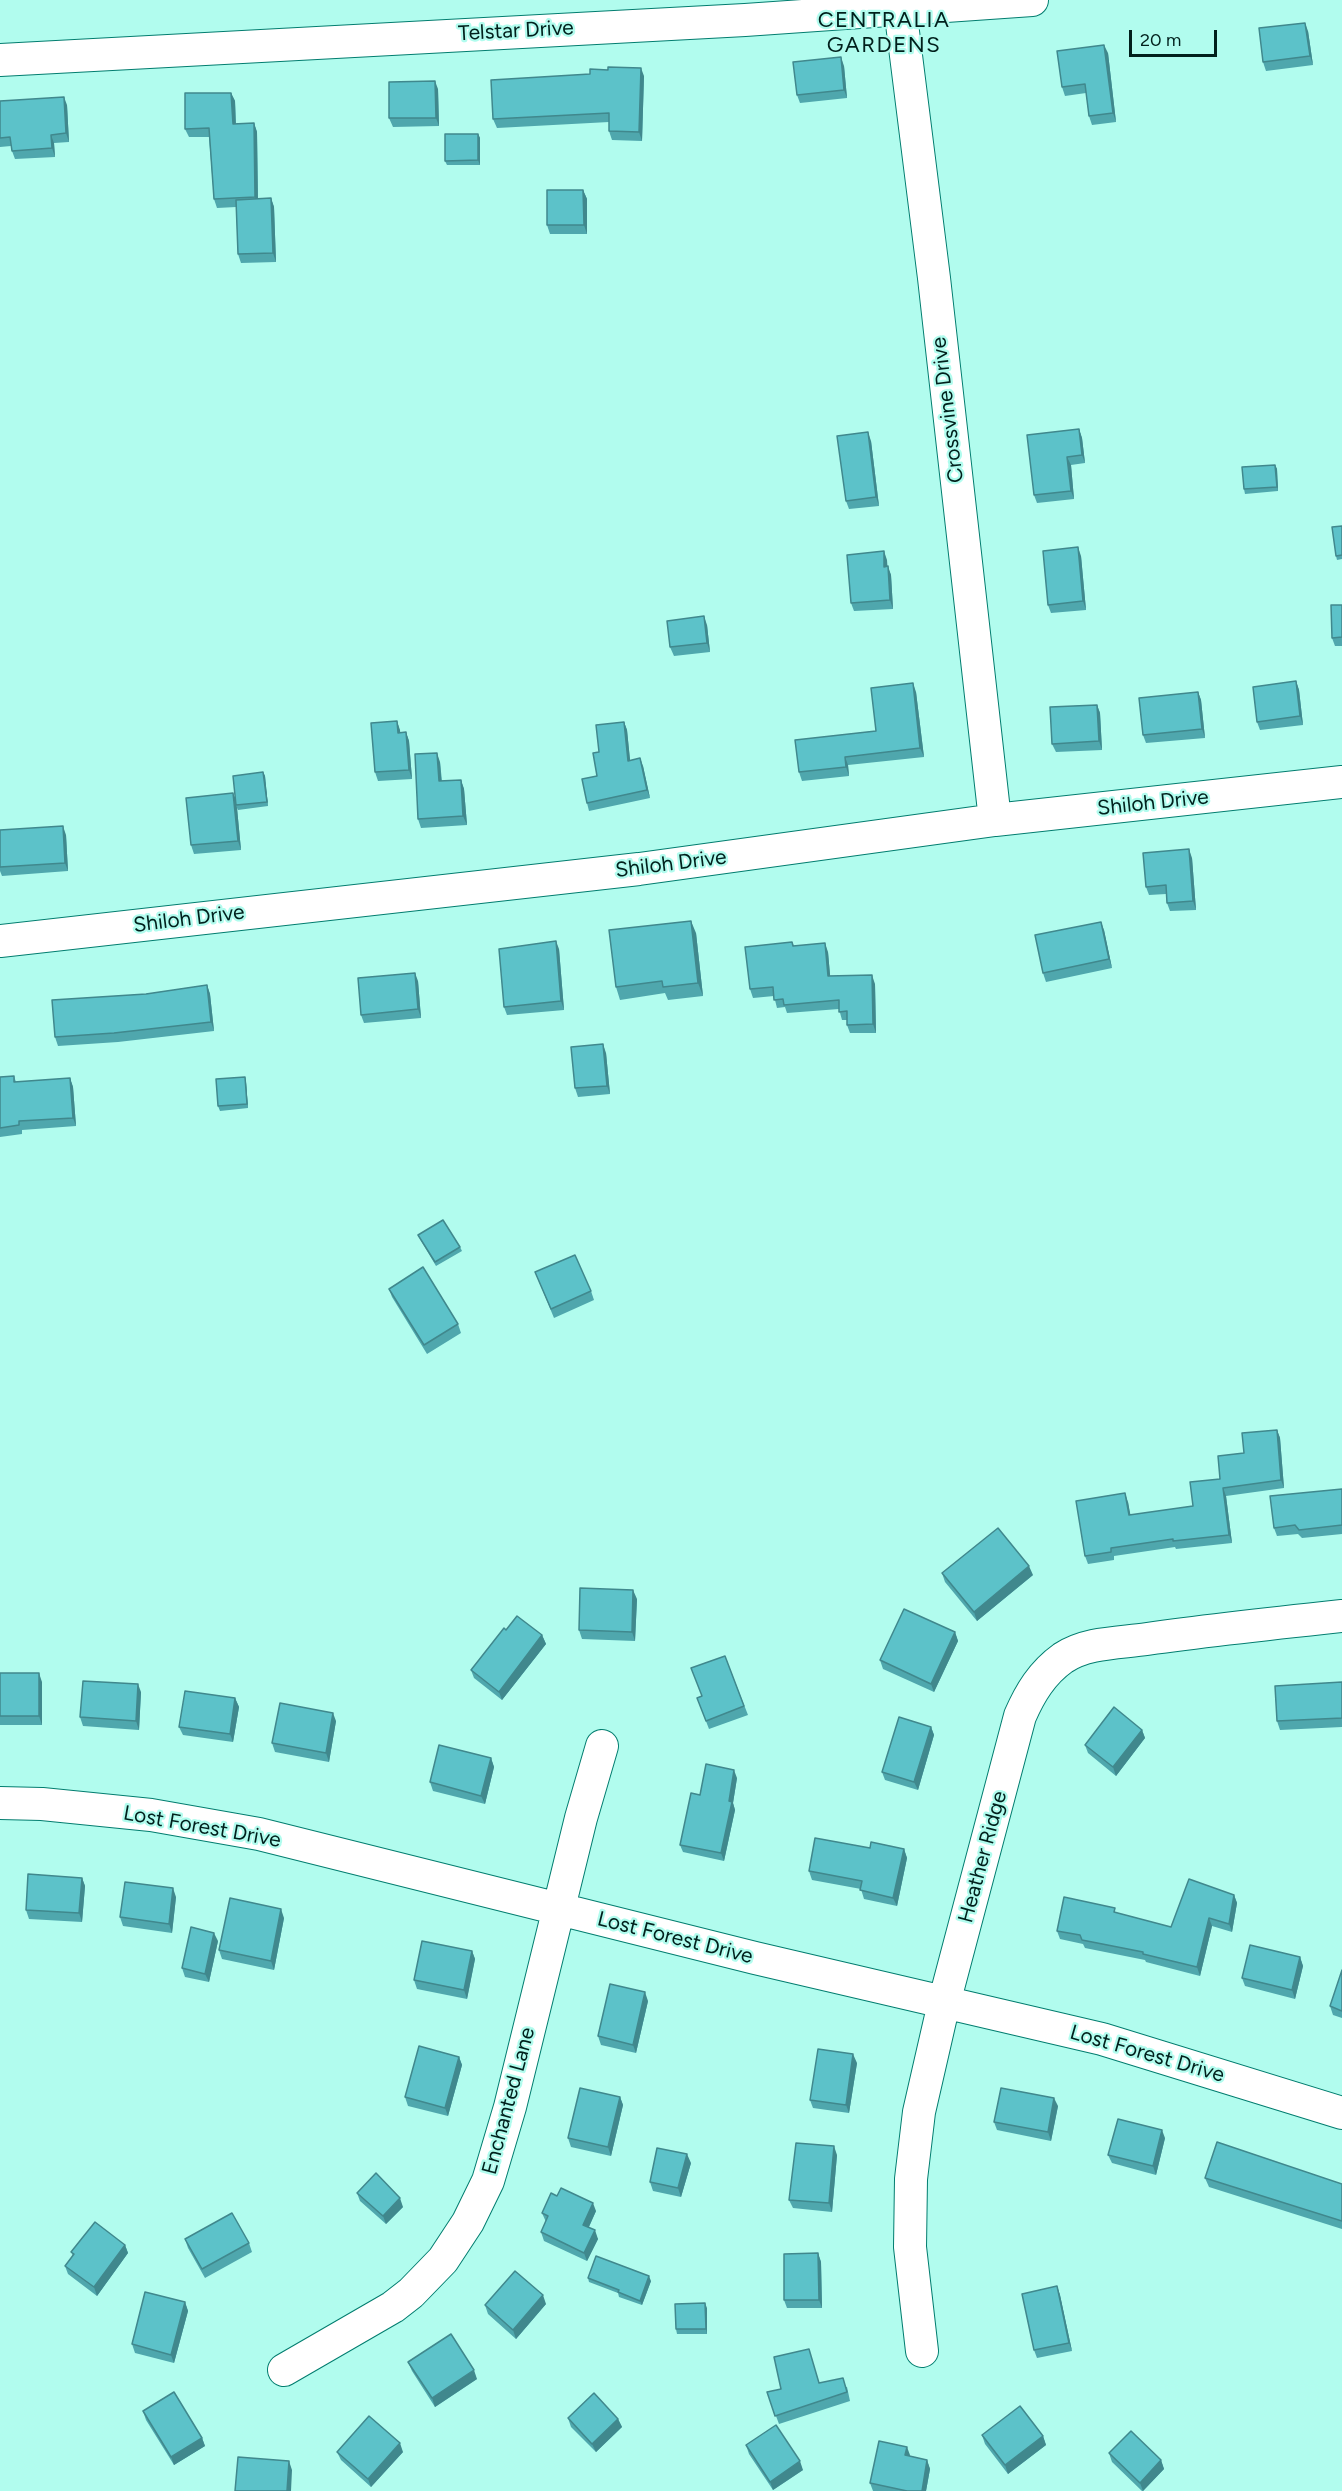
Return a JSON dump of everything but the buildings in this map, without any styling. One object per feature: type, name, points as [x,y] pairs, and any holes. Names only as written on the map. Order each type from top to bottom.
[{"type":"street","name":"Telstar Drive","points":[[0,60],[899,5],[1032,0]]},
{"type":"street","name":"Crossvine Drive","points":[[899,5],[934,278],[995,820]]},
{"type":"street","name":"Shiloh Drive","points":[[0,941],[639,869],[995,820],[1342,782]]},
{"type":"street","name":"Heather Ridge","points":[[921,2351],[910,2247],[911,2179],[919,2112],[944,2002],[1020,1716],[1028,1696],[1044,1674],[1064,1658],[1089,1647],[1342,1616]]},
{"type":"street","name":"Enchanted Lane","points":[[285,2370],[393,2307],[411,2293],[442,2260],[468,2222],[488,2181],[510,2107],[558,1909],[602,1746]]},
{"type":"street","name":"Lost Forest Drive","points":[[0,1803],[42,1804],[151,1815],[259,1834],[558,1909],[1102,2039],[1342,2113]]},
{"type":"district","name":"CENTRALIA GARDENS","points":[[884,34]]}]
